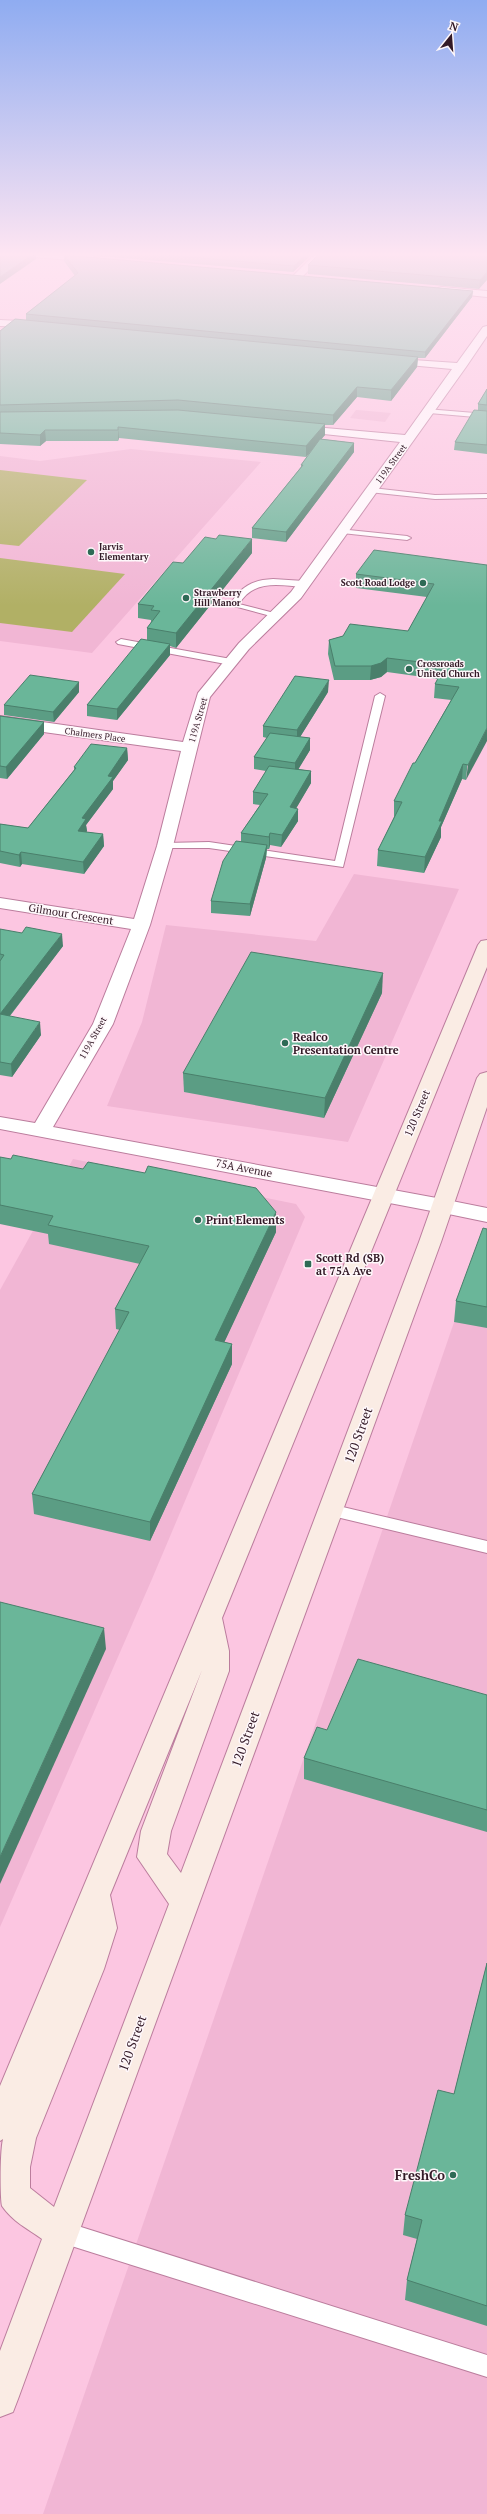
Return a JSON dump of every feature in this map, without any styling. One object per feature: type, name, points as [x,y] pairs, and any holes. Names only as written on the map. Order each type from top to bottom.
[{"type":"main road","name":"120 Street","points":[[0,2125],[382,1194],[487,945]]},
{"type":"main road","name":"120 Street","points":[[0,2398],[330,1510],[442,1206],[487,1078]]},
{"type":"main road","points":[[185,1902],[152,1857],[156,1831],[215,1671],[216,1651],[209,1616]]},
{"type":"main road","points":[[62,2232],[25,2207],[13,2194],[13,2167],[20,2138],[89,1969],[102,1928],[95,1894]]},
{"type":"street","name":"119A Street","points":[[40,1130],[103,1024],[142,925],[165,846],[203,696],[231,662],[304,584],[457,371]]},
{"type":"street","points":[[283,426],[409,439]]},
{"type":"street","name":"Chalmers Place","points":[[0,721],[190,748]]},
{"type":"street","name":"Gilmour Crescent","points":[[0,903],[142,925]]},
{"type":"street","name":"75A Avenue","points":[[0,1123],[487,1215]]},
{"type":"lane","points":[[429,410],[487,416]]},
{"type":"lane","points":[[372,490],[435,497],[487,496]]},
{"type":"lane","points":[[342,531],[407,538]]},
{"type":"lane","points":[[275,616],[234,605],[238,595],[255,582],[304,584]]},
{"type":"lane","points":[[121,642],[231,662]]},
{"type":"lane","points":[[165,846],[209,845],[339,865],[380,696]]},
{"type":"lane","points":[[330,1510],[487,1547]]},
{"type":"lane","points":[[62,2232],[487,2366]]},
{"type":"shaded area","points":[[356,410],[391,413],[385,422],[350,418]]},
{"type":"shaded area","name":"Jarvis Elementary","points":[[131,449],[261,462],[92,653],[0,641],[0,456],[40,461]]},
{"type":"shaded area","points":[[0,470],[87,480],[19,546],[0,544]]},
{"type":"shaded area","points":[[0,558],[125,574],[72,632],[0,623]]},
{"type":"shaded area","points":[[354,874],[459,889],[348,1142],[107,1106],[142,1022],[166,925],[316,941]]},
{"type":"shaded area","points":[[73,1159],[296,1204],[305,1217],[152,1579],[0,1927],[0,1290]]},
{"type":"shaded area","points":[[480,1247],[487,1248],[487,2514],[43,2514]]},
{"type":"building","points":[[0,371],[406,371],[391,390],[357,387],[333,415],[178,400],[0,405]]},
{"type":"building","points":[[487,389],[487,405],[478,404]]},
{"type":"building","points":[[178,410],[325,424],[306,446],[118,427],[118,430],[45,430],[40,435],[0,433],[0,412]]},
{"type":"building","points":[[474,410],[487,411],[487,445],[455,442]]},
{"type":"building","points":[[320,439],[354,443],[286,532],[252,528],[303,465],[301,465]]},
{"type":"building","name":"Strawberry Hill Manor","points":[[219,535],[252,539],[176,633],[147,628],[160,611],[151,610],[154,606],[138,604],[173,562],[183,563],[205,537],[216,539]]},
{"type":"building","points":[[374,550],[487,565],[487,728],[468,765],[463,764],[439,821],[442,821],[425,857],[378,850],[402,802],[394,801],[413,763],[415,763],[459,687],[435,684],[445,665],[387,658],[381,663],[371,666],[335,666],[329,640],[343,636],[350,624],[408,631],[434,584],[356,574]]},
{"type":"building","points":[[141,639],[170,644],[117,709],[87,705]]},
{"type":"building","points":[[30,675],[79,682],[53,712],[4,705]]},
{"type":"building","points":[[295,676],[329,680],[297,730],[263,726]]},
{"type":"building","points":[[0,716],[44,722],[6,767],[0,766]]},
{"type":"building","points":[[270,733],[310,738],[295,763],[254,757]]},
{"type":"building","points":[[91,744],[127,748],[108,776],[113,777],[82,818],[86,819],[78,831],[103,834],[83,862],[21,852],[19,855],[0,851],[0,824],[28,828],[76,768],[74,767]]},
{"type":"building","points":[[269,766],[311,771],[290,807],[298,809],[282,835],[270,833],[269,837],[241,833],[268,794],[253,792]]},
{"type":"building","points":[[236,841],[267,845],[250,904],[211,901],[223,861]]},
{"type":"building","points":[[26,927],[62,934],[0,1014],[0,961],[4,955],[0,954],[0,929],[22,933]]},
{"type":"building","name":"Realco Presentation Centre","points":[[251,952],[383,973],[325,1098],[183,1073]]},
{"type":"building","points":[[0,1014],[40,1022],[11,1064],[0,1062]]},
{"type":"building","points":[[13,1155],[83,1169],[88,1162],[145,1173],[148,1166],[256,1188],[276,1212],[215,1340],[232,1344],[150,1522],[32,1494],[129,1312],[115,1309],[149,1246],[48,1225],[53,1216],[0,1205],[0,1157],[11,1159]]},
{"type":"building","points":[[483,1228],[487,1229],[487,1307],[456,1301]]},
{"type":"building","points":[[0,1602],[104,1628],[0,1857]]},
{"type":"building","points":[[358,1659],[487,1695],[487,1810],[304,1758],[317,1727],[327,1730]]},
{"type":"building","name":"FreshCo","points":[[487,1963],[487,2306],[407,2280],[422,2220],[405,2215],[438,2090],[454,2094]]},
{"type":"place","name":"Jarvis Elementary","points":[[91,552]]},
{"type":"place","name":"Scott Road Lodge","points":[[423,583]]},
{"type":"place","name":"Strawberry Hill Manor","points":[[186,598]]},
{"type":"place","name":"Crossroads United Church","points":[[409,669]]},
{"type":"place","name":"Realco Presentation Centre","points":[[285,1043]]},
{"type":"place","name":"Print Elements","points":[[198,1220]]},
{"type":"place","name":"Scott Rd (SB) at 75A Ave","points":[[308,1264]]},
{"type":"place","name":"FreshCo","points":[[453,2175]]}]
